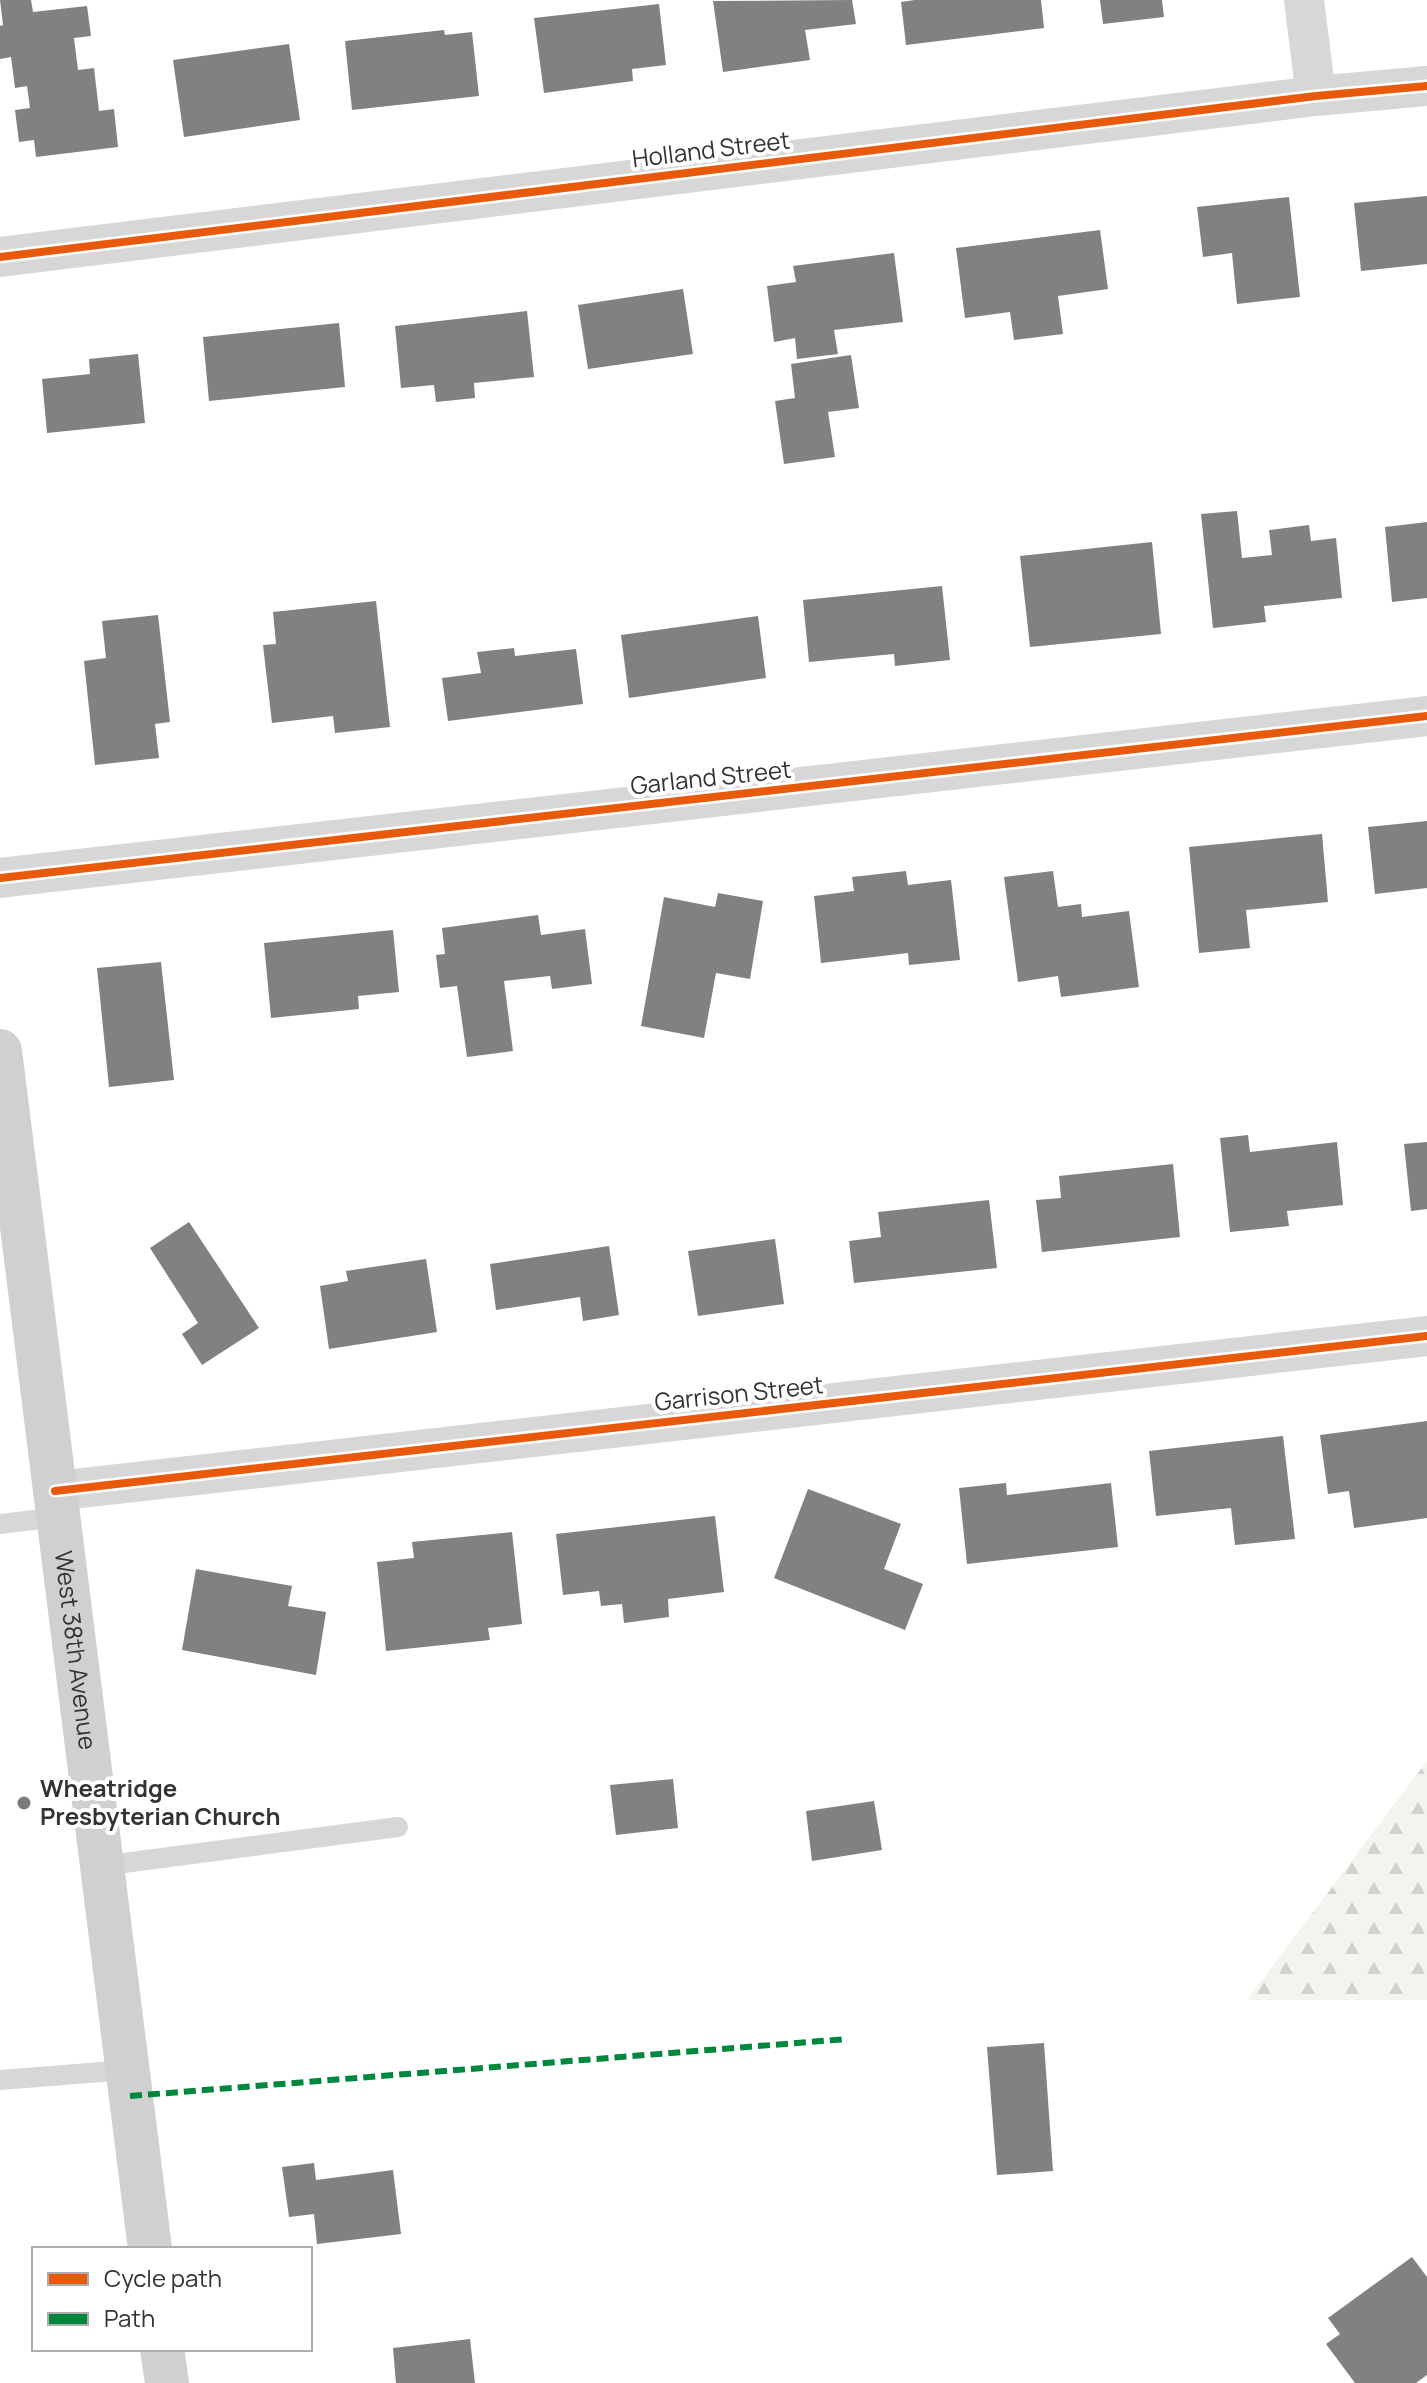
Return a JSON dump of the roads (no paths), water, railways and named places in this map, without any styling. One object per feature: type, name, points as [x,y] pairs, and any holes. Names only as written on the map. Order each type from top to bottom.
[{"type":"main road","name":"West 38th Avenue","points":[[0,1051],[8,1185],[56,1504],[150,2247]]},
{"type":"main road","points":[[162,2351],[167,2383]]},
{"type":"street","points":[[1304,0],[1316,96]]},
{"type":"street","name":"Holland Street","points":[[0,257],[1316,96],[1427,86]]},
{"type":"street","name":"Garland Street","points":[[0,878],[1427,716]]},
{"type":"street","name":"Garrison Street","points":[[56,1504],[1427,1336]]},
{"type":"lane","points":[[0,1524],[56,1504]]},
{"type":"lane","points":[[101,1866],[398,1827]]},
{"type":"lane","points":[[0,2080],[127,2070]]},
{"type":"place","name":"Wheatridge Presbyterian Church","points":[[24,1803]]}]
